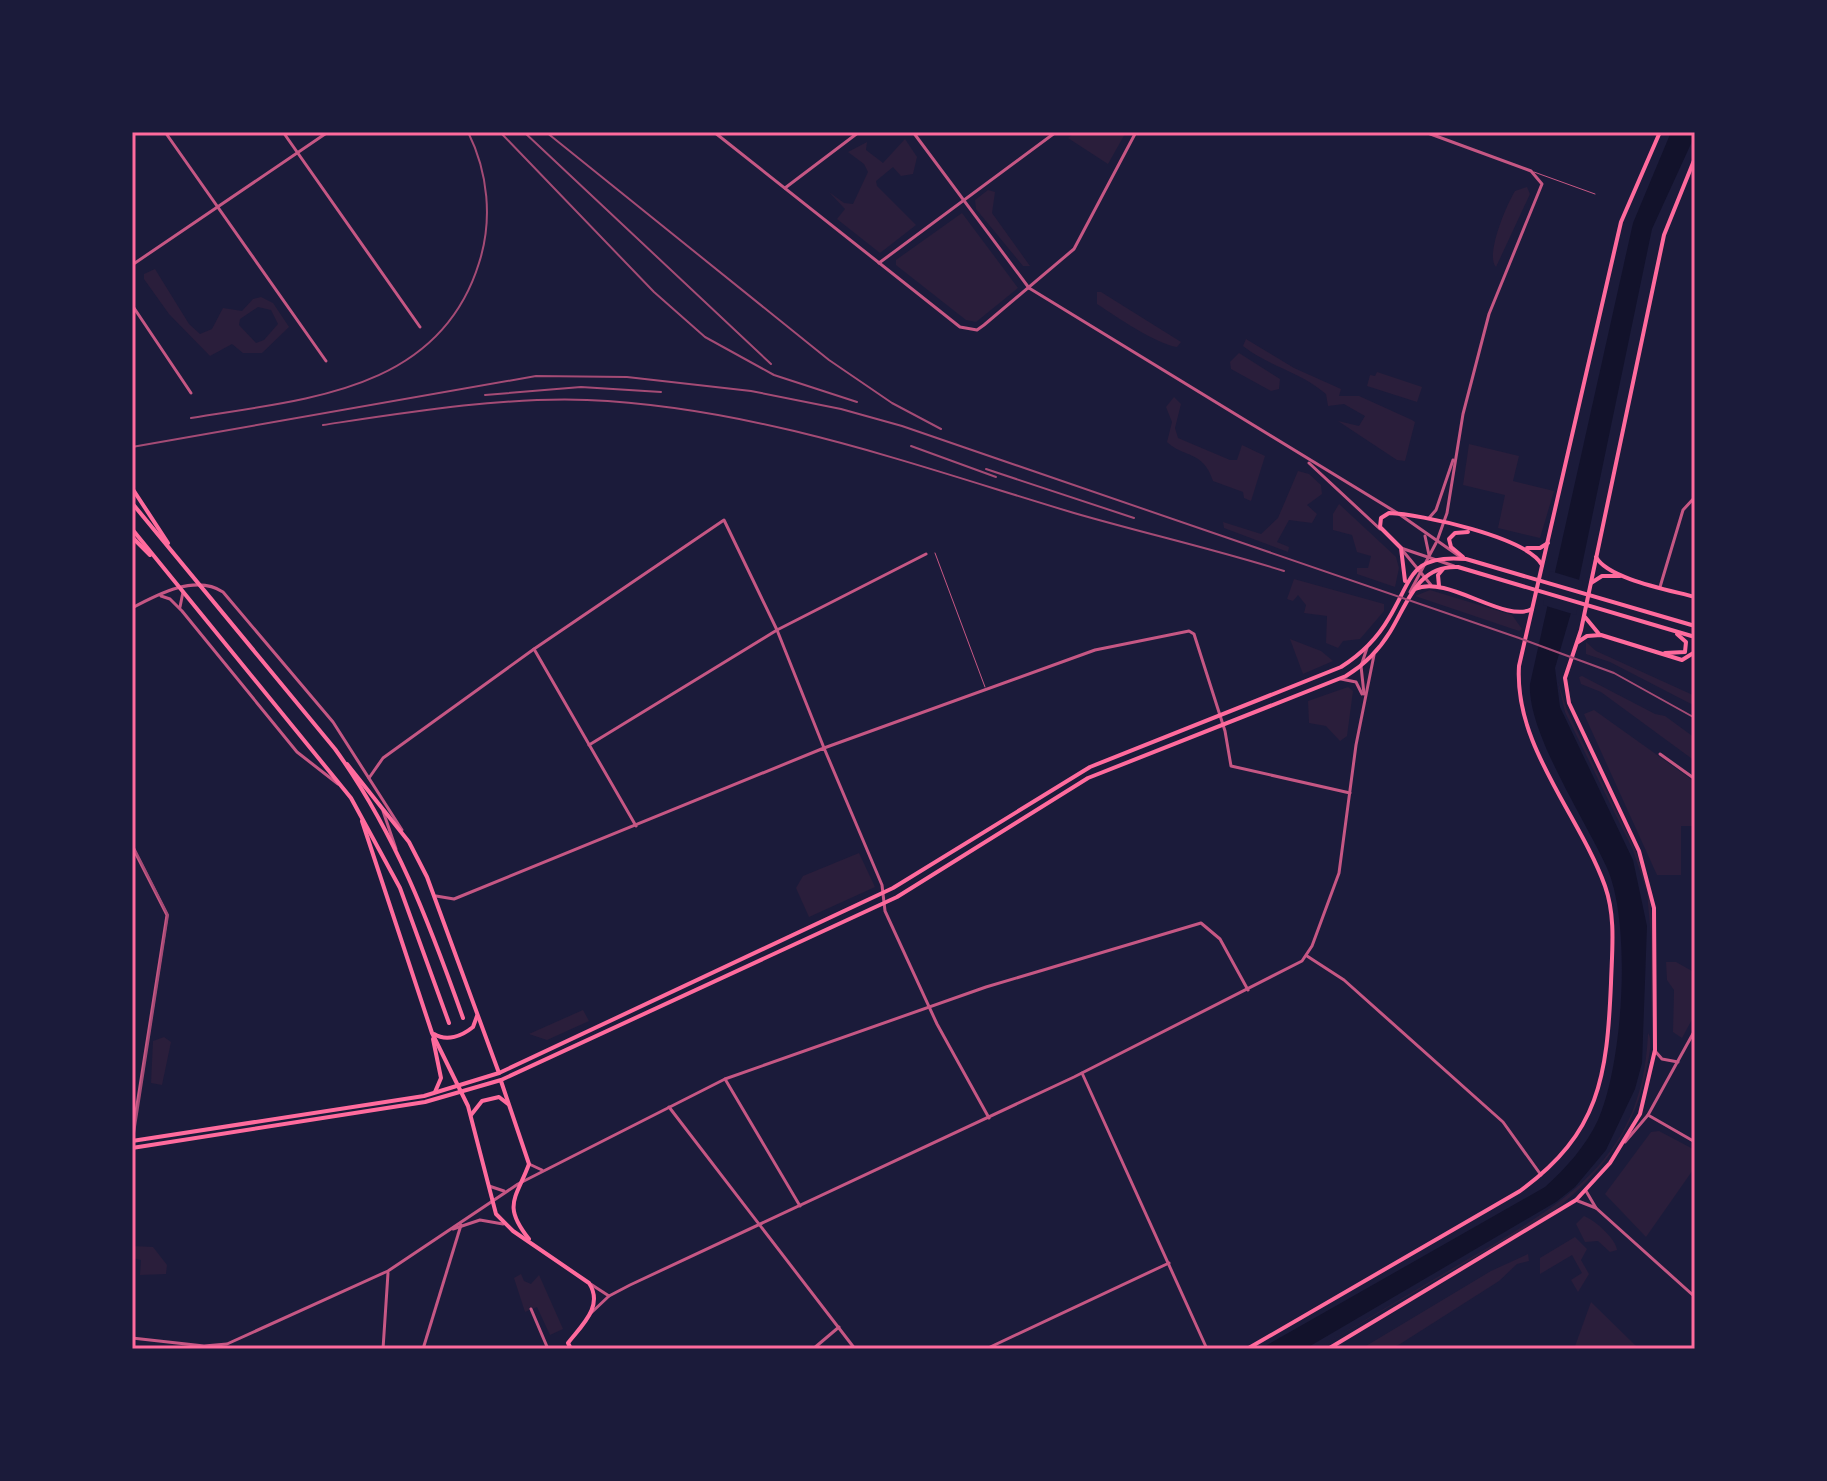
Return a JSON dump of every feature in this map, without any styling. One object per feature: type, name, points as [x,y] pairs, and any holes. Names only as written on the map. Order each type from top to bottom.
[{"type":"main road","points":[[1247,1349],[1541,1175],[1575,1140],[1587,1122],[1601,1084],[1608,1049],[1613,930],[1601,878],[1533,737],[1518,675],[1621,222],[1660,132]]},
{"type":"main road","points":[[1328,1349],[1576,1200],[1625,1142],[1640,1114],[1655,1050],[1656,931],[1651,886],[1639,851],[1565,691],[1568,665],[1584,613],[1664,235],[1695,158]]},
{"type":"main road","points":[[132,488],[180,562]]},
{"type":"main road","points":[[132,503],[409,842],[436,896],[529,1164],[518,1184],[513,1204],[514,1218],[533,1244]]},
{"type":"main road","points":[[1405,583],[1401,548],[1382,531],[1380,523],[1385,515],[1399,514],[1445,523],[1524,548],[1540,548],[1549,542]]},
{"type":"main road","points":[[132,529],[347,792],[400,888],[449,1023]]},
{"type":"main road","points":[[1466,559],[1451,547],[1449,539],[1455,533],[1475,532]]},
{"type":"main road","points":[[132,537],[169,574]]},
{"type":"main road","points":[[1524,548],[1543,567]]},
{"type":"main road","points":[[1595,554],[1600,563],[1623,576],[1694,597]]},
{"type":"main road","points":[[132,1139],[432,1094],[499,1073],[883,892],[1073,775],[1341,667],[1369,644],[1389,618],[1405,583],[1416,569],[1429,561],[1466,559],[1695,626]]},
{"type":"main road","points":[[132,1148],[462,1093],[501,1080],[883,903],[1088,778],[1337,679],[1361,666],[1376,652],[1421,577],[1445,568],[1458,567],[1695,637]]},
{"type":"main road","points":[[1440,588],[1437,579],[1445,568]]},
{"type":"main road","points":[[1589,588],[1602,576],[1623,576]]},
{"type":"main road","points":[[1410,592],[1431,585],[1514,610],[1529,612],[1534,607]]},
{"type":"main road","points":[[1514,610],[1524,615],[1527,631]]},
{"type":"main road","points":[[1584,613],[1588,625],[1601,635]]},
{"type":"main road","points":[[1681,622],[1695,617]]},
{"type":"main road","points":[[1658,652],[1685,652],[1686,642],[1676,632]]},
{"type":"main road","points":[[1576,645],[1587,636],[1601,635],[1682,660],[1695,652]]},
{"type":"main road","points":[[335,749],[360,784],[396,849],[430,927],[463,1018]]},
{"type":"main road","points":[[359,811],[432,1033],[441,1078],[440,1086],[432,1094]]},
{"type":"main road","points":[[432,1033],[443,1038],[461,1035],[473,1027],[477,1012]]},
{"type":"main road","points":[[432,1033],[471,1116],[491,1201],[506,1225],[589,1283],[596,1297],[590,1313],[568,1343],[571,1349]]},
{"type":"main road","points":[[471,1116],[476,1104],[494,1097],[509,1105]]},
{"type":"street","points":[[165,132],[326,361]]},
{"type":"street","points":[[283,132],[420,327]]},
{"type":"street","points":[[132,265],[328,132]]},
{"type":"street","points":[[714,132],[960,327],[969,330],[984,325],[1076,245],[1136,132]]},
{"type":"street","points":[[785,188],[859,132]]},
{"type":"street","points":[[913,132],[1029,288],[1301,457],[1399,514],[1436,543],[1466,559]]},
{"type":"street","points":[[879,263],[1056,132]]},
{"type":"street","points":[[1424,519],[1433,516],[1436,510],[1455,452],[1489,314],[1542,191],[1540,179],[1531,171],[1425,132]]},
{"type":"street","points":[[132,305],[191,393]]},
{"type":"street","points":[[1421,577],[1445,523],[1455,452]]},
{"type":"street","points":[[1301,457],[1382,531]]},
{"type":"street","points":[[1660,587],[1683,510],[1695,497]]},
{"type":"street","points":[[369,778],[383,758],[534,649],[720,520],[728,523],[777,630],[883,892],[883,903],[929,1007],[989,1118]]},
{"type":"street","points":[[1423,533],[1429,545],[1429,561]]},
{"type":"street","points":[[1401,548],[1429,561],[1458,567]]},
{"type":"street","points":[[1401,548],[1421,577],[1431,585]]},
{"type":"street","points":[[589,745],[777,630],[926,554]]},
{"type":"street","points":[[132,608],[158,595],[210,585],[228,596],[333,722],[409,842]]},
{"type":"street","points":[[182,611],[179,601],[188,588]]},
{"type":"street","points":[[158,595],[170,599],[182,611],[297,752],[347,792]]},
{"type":"street","points":[[436,896],[454,899],[824,748],[1095,650],[1189,631],[1194,634],[1223,725],[1233,768],[1350,793]]},
{"type":"street","points":[[1363,702],[1361,666],[1369,644]]},
{"type":"street","points":[[534,649],[636,826]]},
{"type":"street","points":[[590,1313],[609,1296],[1082,1073],[1248,990],[1307,956],[1337,883],[1368,670],[1376,652]]},
{"type":"street","points":[[1337,679],[1356,682],[1363,702]]},
{"type":"street","points":[[1660,754],[1695,779]]},
{"type":"street","points":[[373,784],[396,849]]},
{"type":"street","points":[[132,846],[167,915],[132,1139]]},
{"type":"street","points":[[132,1338],[227,1347],[388,1271],[518,1184],[725,1079],[929,1007],[1197,923],[1205,925],[1220,939],[1248,990]]},
{"type":"street","points":[[1307,956],[1344,980],[1503,1122],[1541,1175]]},
{"type":"street","points":[[1625,1142],[1648,1115],[1695,1030]]},
{"type":"street","points":[[1655,1050],[1662,1059],[1678,1062]]},
{"type":"street","points":[[1082,1073],[1208,1348]]},
{"type":"street","points":[[725,1079],[800,1206]]},
{"type":"street","points":[[669,1107],[855,1349]]},
{"type":"street","points":[[1648,1115],[1695,1142]]},
{"type":"street","points":[[529,1164],[546,1170]]},
{"type":"street","points":[[487,1183],[498,1191],[511,1189]]},
{"type":"street","points":[[1586,1191],[1596,1208],[1695,1297]]},
{"type":"street","points":[[1576,1200],[1596,1208]]},
{"type":"street","points":[[461,1224],[486,1220],[506,1225]]},
{"type":"street","points":[[423,1349],[461,1224]]},
{"type":"street","points":[[986,1349],[1169,1263]]},
{"type":"street","points":[[383,1349],[388,1271]]},
{"type":"street","points":[[589,1283],[609,1296]]},
{"type":"street","points":[[531,1309],[548,1349]]},
{"type":"street","points":[[813,1349],[839,1327]]},
{"type":"street","points":[[562,1349],[568,1343]]},
{"type":"lane","points":[[1531,171],[1595,194]]},
{"type":"lane","points":[[935,553],[986,690]]},
{"type":"shaded area","points":[[1076,132],[1126,132],[1108,164],[1068,138]]},
{"type":"shaded area","points":[[1671,132],[1695,135],[1652,229],[1575,599],[1555,668],[1560,707],[1633,860],[1647,926],[1642,1063],[1635,1089],[1606,1150],[1575,1187],[1556,1202],[1305,1349],[1260,1349],[1545,1187],[1588,1139],[1607,1095],[1621,994],[1620,923],[1615,893],[1607,868],[1548,751],[1532,704],[1530,684],[1633,223]]},
{"type":"shaded area","points":[[905,139],[917,157],[913,174],[901,176],[893,167],[876,181],[877,186],[916,225],[880,253],[837,219],[845,209],[829,192],[844,203],[853,204],[868,172],[864,164],[848,152],[867,142],[866,150],[883,163]]},
{"type":"shaded area","points":[[1527,187],[1530,194],[1496,267],[1493,252],[1502,218],[1515,191]]},
{"type":"shaded area","points":[[988,190],[995,192],[992,213],[1030,266],[1023,266],[976,209],[975,200]]},
{"type":"shaded area","points":[[962,213],[1018,288],[976,322],[966,320],[896,265],[896,260]]},
{"type":"shaded area","points":[[155,269],[189,324],[200,334],[212,329],[223,308],[242,311],[253,299],[261,297],[273,303],[289,327],[262,353],[243,353],[232,344],[210,356],[169,314],[144,279],[144,274]],"holes":[[[258,307],[271,310],[278,324],[264,340],[256,343],[239,325],[240,319]]]},
{"type":"shaded area","points":[[1097,292],[1181,342],[1177,347],[1168,345],[1137,329],[1097,304]]},
{"type":"shaded area","points":[[1246,339],[1294,368],[1341,389],[1339,396],[1359,396],[1415,422],[1405,461],[1397,460],[1338,421],[1359,426],[1365,416],[1344,404],[1328,406],[1326,394],[1306,380],[1253,353],[1243,346]]},
{"type":"shaded area","points":[[1239,353],[1280,379],[1279,389],[1271,391],[1231,369],[1230,362]]},
{"type":"shaded area","points":[[1377,372],[1422,387],[1417,402],[1367,386],[1370,375],[1375,376]]},
{"type":"shaded area","points":[[1174,397],[1181,404],[1175,428],[1178,438],[1230,460],[1237,460],[1242,445],[1265,456],[1251,501],[1244,498],[1243,492],[1213,481],[1199,459],[1167,442],[1172,422],[1166,407]]},
{"type":"shaded area","points":[[1469,444],[1519,456],[1513,481],[1554,491],[1540,538],[1498,528],[1505,495],[1463,485]]},
{"type":"shaded area","points":[[1298,471],[1309,474],[1321,485],[1322,494],[1307,505],[1317,514],[1312,523],[1289,520],[1277,542],[1289,547],[1288,552],[1224,528],[1223,522],[1261,534],[1278,518]]},
{"type":"shaded area","points":[[1339,504],[1396,557],[1399,568],[1395,587],[1357,574],[1357,568],[1368,568],[1371,556],[1357,552],[1352,535],[1333,530],[1333,514]]},
{"type":"shaded area","points":[[1294,579],[1384,604],[1384,611],[1360,639],[1343,641],[1338,648],[1326,643],[1327,616],[1304,613],[1306,605],[1298,595],[1293,601],[1287,599]]},
{"type":"shaded area","points":[[1430,590],[1512,615],[1522,629],[1519,631],[1415,596]]},
{"type":"shaded area","points":[[1290,639],[1321,651],[1333,661],[1303,674]]},
{"type":"shaded area","points":[[1586,642],[1596,651],[1695,696],[1695,706],[1610,662],[1586,654]]},
{"type":"shaded area","points":[[1579,677],[1655,714],[1665,716],[1695,738],[1695,761],[1601,692],[1581,684]]},
{"type":"shaded area","points":[[1558,682],[1567,710],[1635,849],[1649,892],[1654,936],[1651,1028],[1651,937],[1647,892],[1633,850],[1565,712]]},
{"type":"shaded area","points":[[1348,687],[1353,691],[1347,736],[1340,741],[1326,726],[1309,723],[1308,701]]},
{"type":"shaded area","points":[[1594,710],[1695,782],[1695,826],[1681,826],[1681,875],[1657,875],[1584,714]]},
{"type":"shaded area","points":[[859,853],[875,887],[809,917],[796,888],[803,876]]},
{"type":"shaded area","points":[[1666,962],[1676,962],[1692,971],[1695,1014],[1682,1038],[1673,1032],[1674,990],[1667,980]]},
{"type":"shaded area","points":[[583,1010],[589,1021],[547,1040],[529,1034]]},
{"type":"shaded area","points":[[1648,1033],[1649,1058],[1634,1111],[1613,1150],[1585,1184],[1550,1214],[1316,1349],[1533,1220],[1591,1174],[1613,1147],[1631,1115],[1643,1077]]},
{"type":"shaded area","points":[[164,1037],[171,1042],[162,1085],[151,1083],[153,1041]]},
{"type":"shaded area","points":[[1659,1131],[1695,1150],[1695,1167],[1646,1237],[1605,1194],[1651,1132]]},
{"type":"shaded area","points":[[1584,1216],[1604,1230],[1617,1250],[1610,1252],[1598,1241],[1585,1242],[1576,1224]]},
{"type":"shaded area","points":[[1575,1237],[1587,1249],[1581,1260],[1589,1274],[1578,1292],[1571,1280],[1582,1273],[1572,1255],[1540,1274],[1540,1258]]},
{"type":"shaded area","points":[[132,1246],[153,1247],[167,1265],[166,1274],[140,1275],[141,1260],[132,1258]]},
{"type":"shaded area","points":[[1528,1254],[1529,1261],[1517,1264],[1499,1281],[1400,1344],[1390,1349],[1361,1349],[1491,1271]]},
{"type":"shaded area","points":[[521,1274],[524,1281],[531,1284],[539,1275],[563,1329],[550,1335],[537,1307],[525,1312],[514,1278]]},
{"type":"shaded area","points":[[1591,1302],[1637,1347],[1574,1349]]},
{"type":"pier","points":[[1550,571],[1583,581],[1576,615],[1543,605]]},
{"type":"tram line","points":[[132,844],[168,915],[132,1146]]},
{"type":"railway","points":[[191,418],[321,395],[362,382],[400,364],[433,339],[460,306],[479,263],[486,230],[484,180],[468,132]]},
{"type":"railway","points":[[500,132],[654,292],[705,337],[774,375],[857,402]]},
{"type":"railway","points":[[524,132],[771,364]]},
{"type":"railway","points":[[546,132],[829,360],[892,403],[941,429]]},
{"type":"railway","points":[[132,447],[536,376],[627,377],[751,391],[841,409],[902,426],[1519,638],[1614,673],[1695,718]]},
{"type":"railway","points":[[485,395],[581,387],[661,392]]},
{"type":"railway","points":[[323,425],[455,406],[554,400],[650,405],[712,414],[834,441],[1074,513],[1284,571]]},
{"type":"railway","points":[[911,446],[996,477]]},
{"type":"railway","points":[[986,469],[1134,518]]}]
